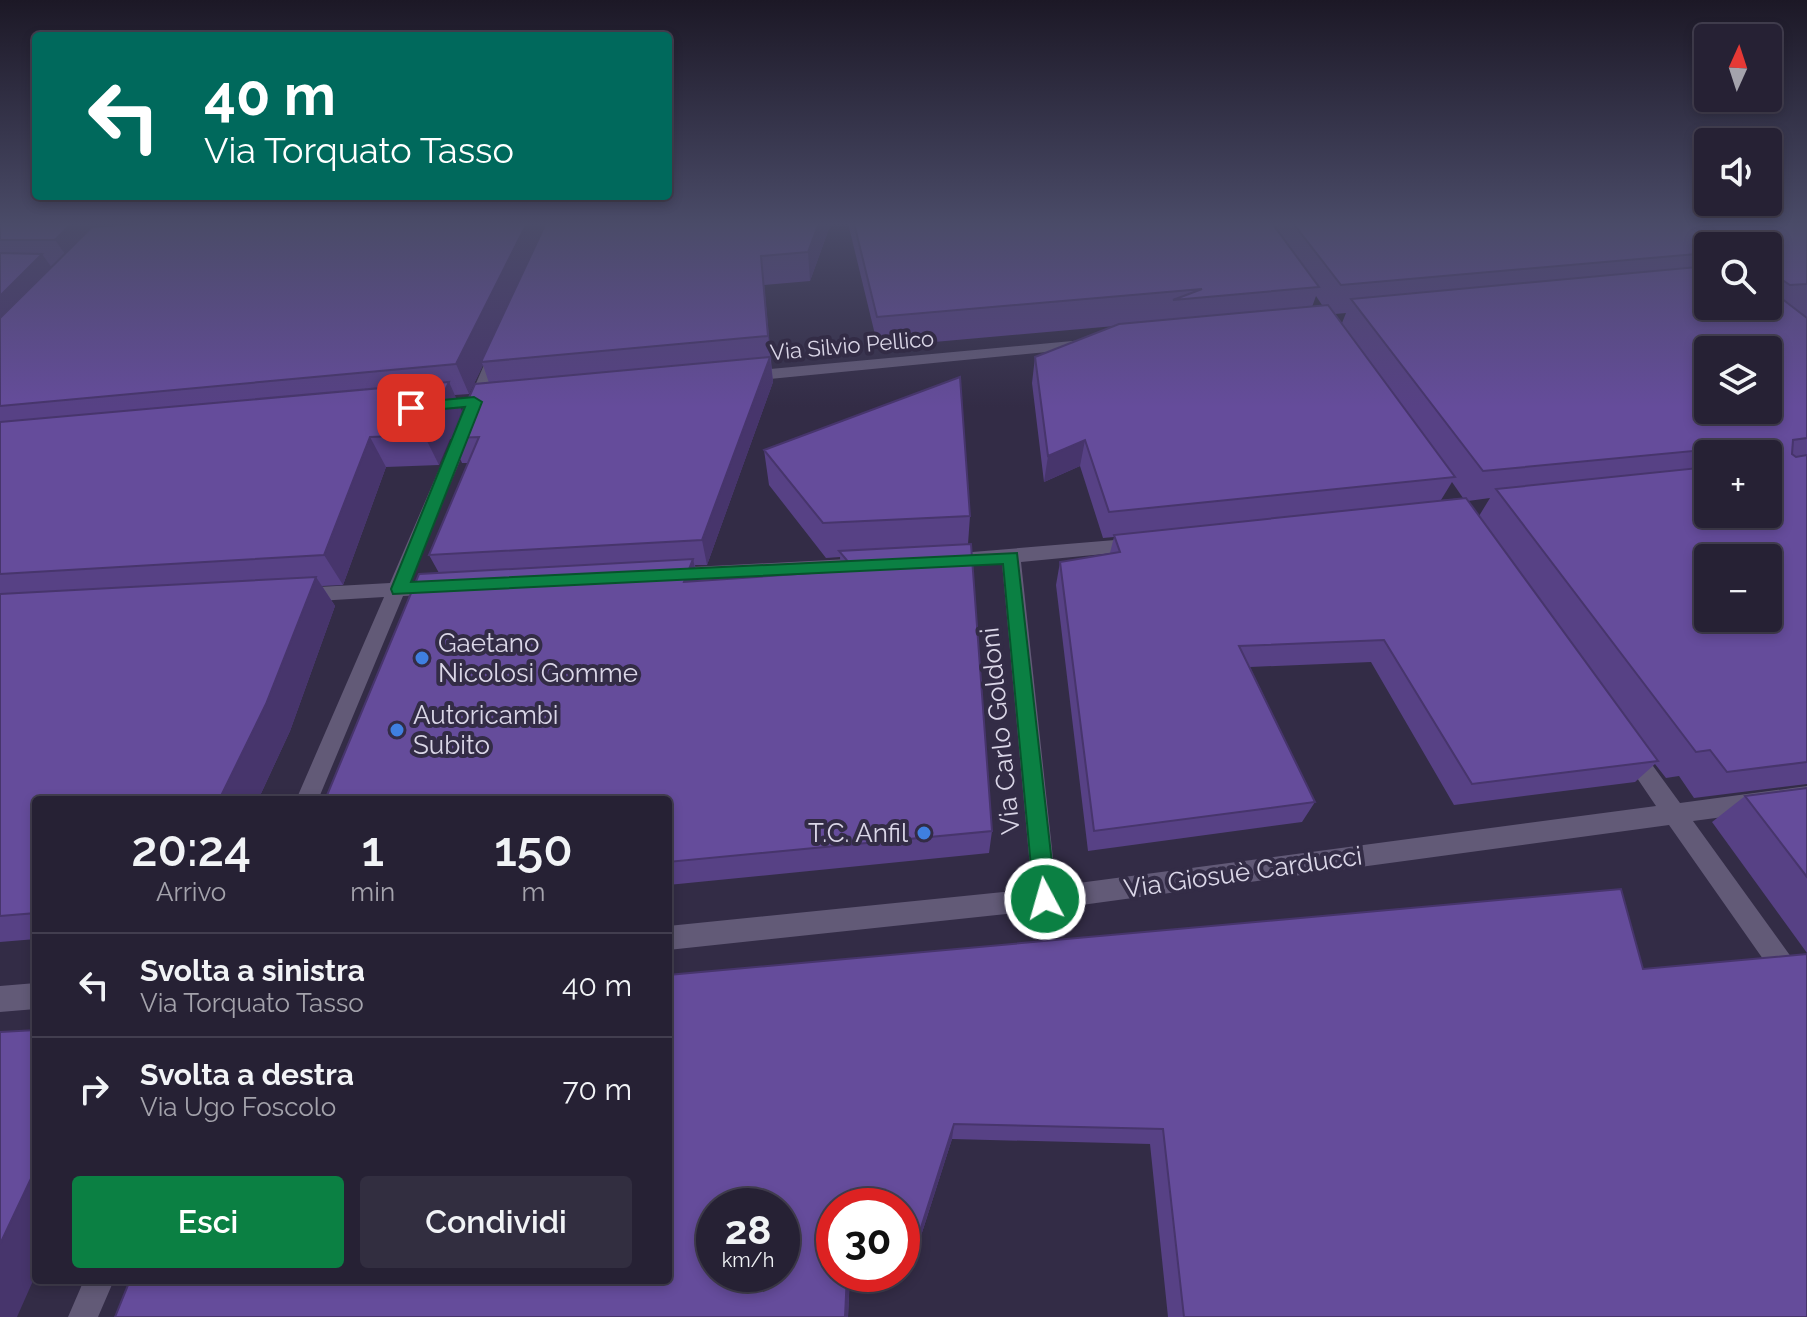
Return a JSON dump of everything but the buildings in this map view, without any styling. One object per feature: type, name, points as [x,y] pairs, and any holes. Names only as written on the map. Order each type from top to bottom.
[{"type":"street","points":[[309,796],[506,333]]},
{"type":"street","name":"Via Silvio Pellico","points":[[726,378],[1104,343]]},
{"type":"street","points":[[933,562],[1011,558],[1166,542]]},
{"type":"street","name":"Via Carlo Goldoni","points":[[1011,558],[1045,899]]},
{"type":"street","points":[[650,576],[885,564]]},
{"type":"street","points":[[287,596],[462,586]]},
{"type":"street","points":[[1621,738],[1807,1000]]},
{"type":"street","name":"Via Giosuè Carducci","points":[[672,938],[1045,899],[1807,796]]},
{"type":"street","points":[[0,999],[32,996]]},
{"type":"street","points":[[83,1317],[97,1284]]},
{"type":"place","name":"Gaetano Nicolosi Gomme","points":[[422,658]]},
{"type":"place","name":"Autoricambi Subito","points":[[397,730]]},
{"type":"place","name":"T.C. Anfil","points":[[924,833]]},
{"type":"route","points":[[411,408],[474,402],[399,589],[1011,558],[1045,899]]}]
